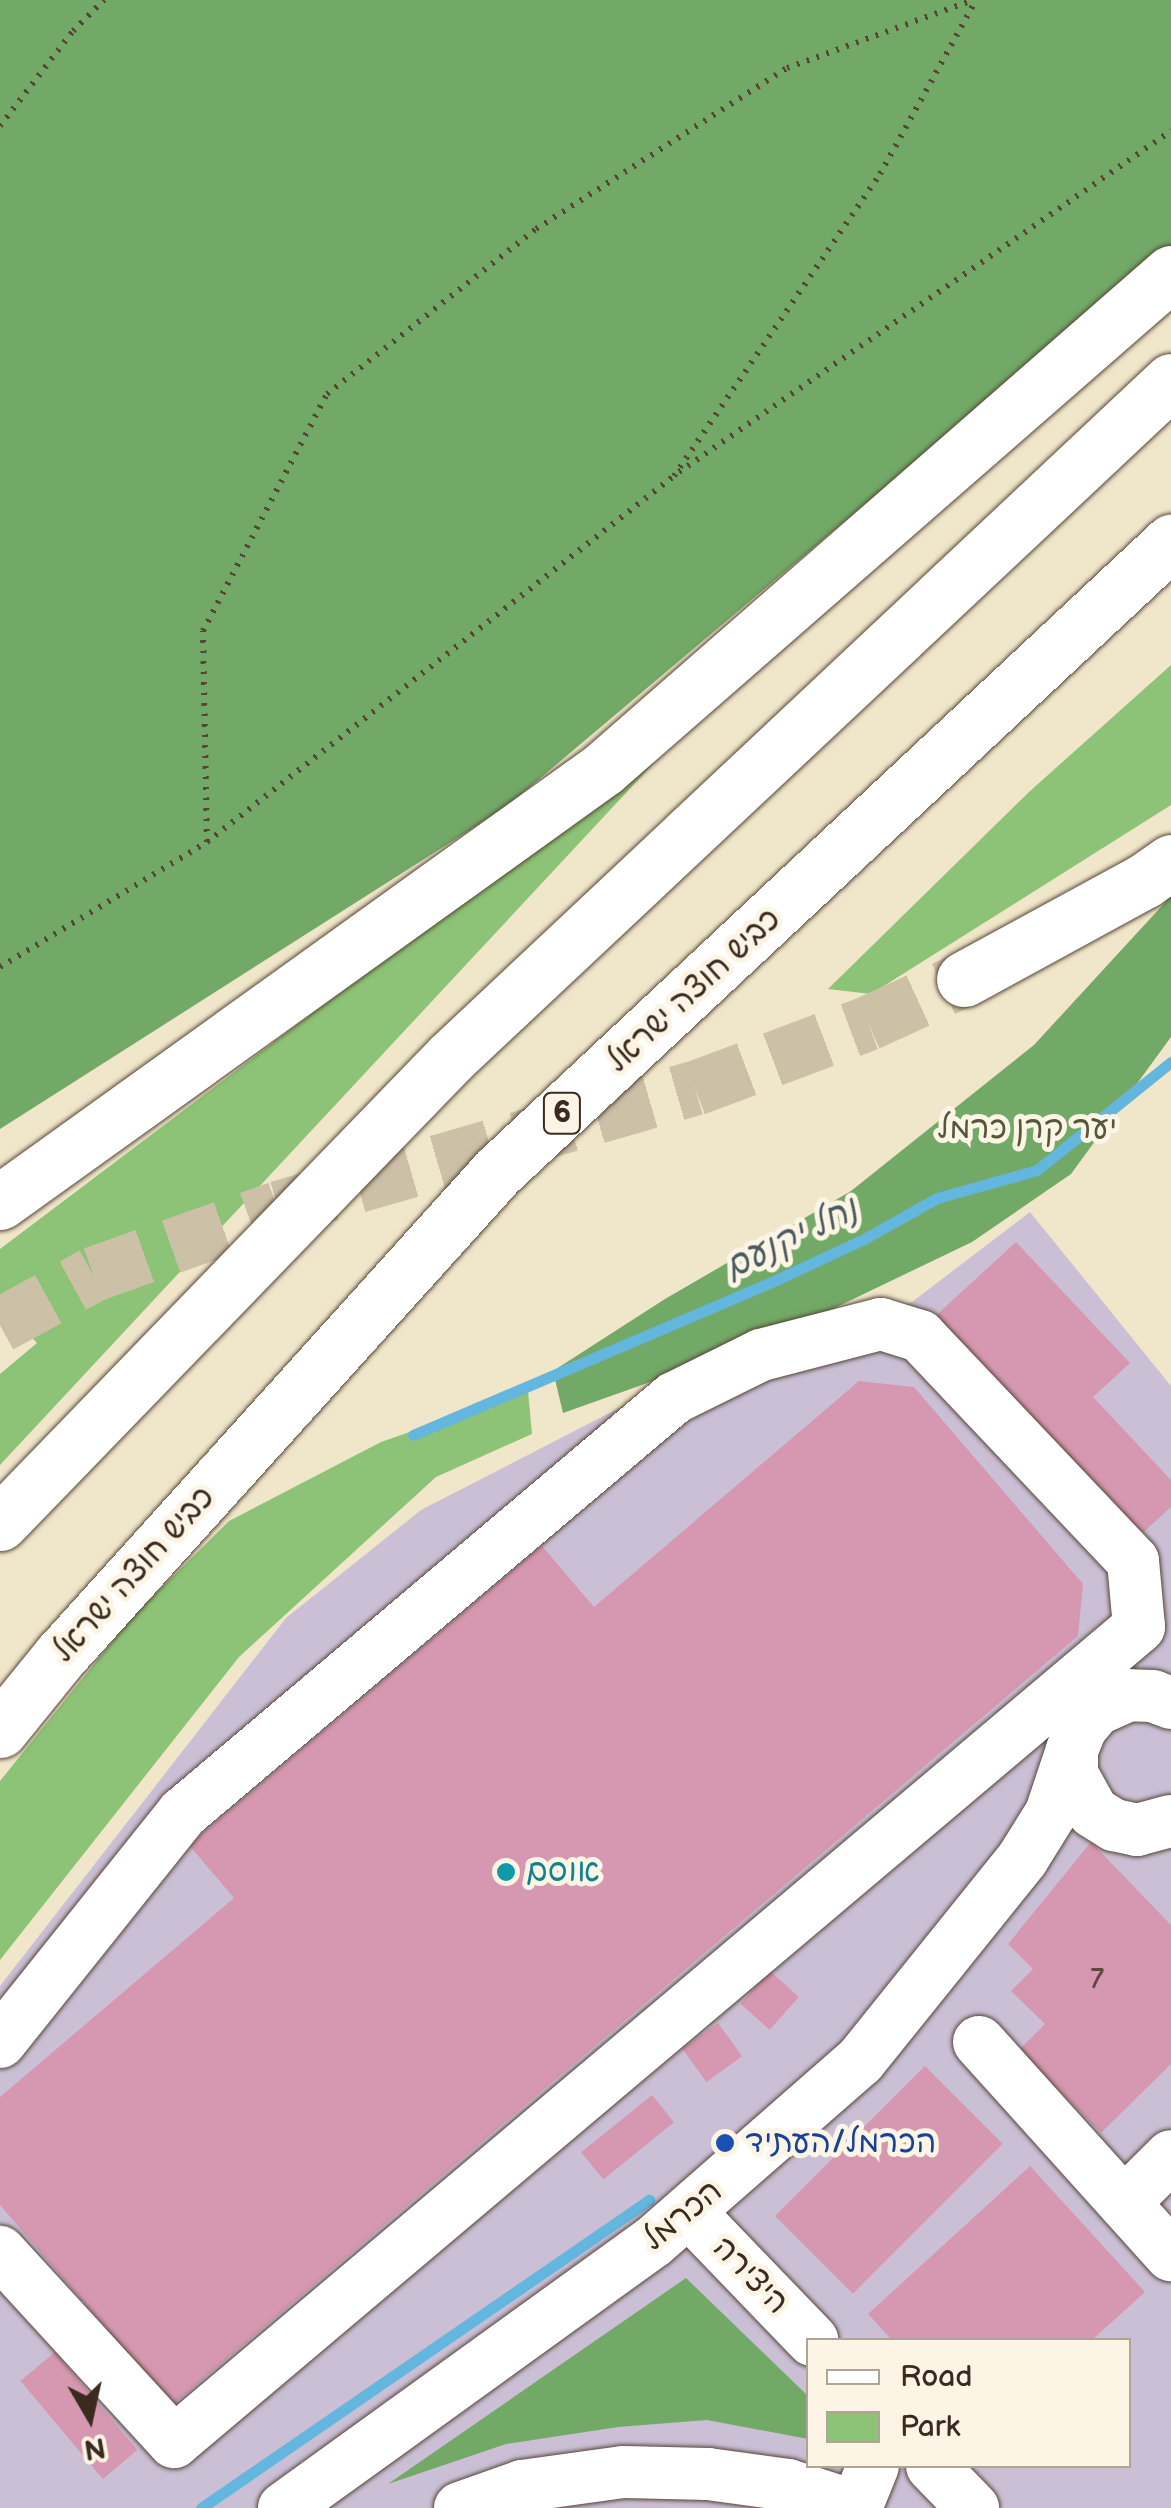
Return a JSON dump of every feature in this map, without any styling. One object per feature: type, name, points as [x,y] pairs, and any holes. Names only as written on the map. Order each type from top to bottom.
[{"type":"highway","points":[[0,1202],[602,769],[1171,273]]},
{"type":"highway","points":[[0,1523],[450,1058],[1171,380]]},
{"type":"highway","name":"כביש חוצה ישראל","points":[[0,1730],[60,1656],[497,1172],[1171,542]]},
{"type":"highway","points":[[964,979],[1144,882],[1171,862]]},
{"type":"street","points":[[0,2042],[182,1813],[674,1398],[761,1355],[881,1324],[920,1336],[1133,1561],[1139,1627],[174,2442],[0,2252]]},
{"type":"street","name":"הכרמל","points":[[284,2508],[689,2212],[860,2061],[1023,1858],[1050,1813],[1081,1728],[1106,1702],[1129,1695],[1165,1695]]},
{"type":"street","points":[[1072,1750],[1072,1774],[1079,1794],[1094,1812],[1114,1825]]},
{"type":"street","name":"הכרמל","points":[[1023,1858],[1066,1838],[1114,1825],[1136,1830],[1171,1821]]},
{"type":"street","points":[[978,2042],[1171,2256]]},
{"type":"street","points":[[1124,2202],[1171,2156]]},
{"type":"street","name":"היצירה","points":[[689,2212],[810,2338]]},
{"type":"street","points":[[460,2508],[522,2486],[623,2472],[708,2474],[788,2485],[856,2508],[872,2468]]},
{"type":"street","points":[[934,2468],[973,2508]]},
{"type":"path","points":[[0,126],[73,30],[104,0]]},
{"type":"path","points":[[674,476],[880,174],[974,0]]},
{"type":"path","points":[[207,842],[204,631],[328,394],[536,229],[787,68],[974,0]]},
{"type":"path","points":[[0,966],[207,842],[674,476],[1171,131]]},
{"type":"shaded area","points":[[1030,1212],[1171,1386],[1171,2508],[0,2508],[0,1986],[286,1618],[421,1510],[654,1390],[812,1330],[912,1302]]},
{"type":"green space","points":[[0,0],[1171,0],[1171,246],[506,807],[0,1129]]},
{"type":"green space","points":[[1171,665],[1171,805],[871,994],[828,989],[1029,792]]},
{"type":"green space","points":[[678,737],[0,1465],[0,1374],[37,1343],[0,1302],[0,1249]]},
{"type":"green space","name":"יער קרן כרמל","points":[[1171,896],[1171,1037],[1071,1174],[972,1242],[768,1340],[563,1413],[553,1371],[665,1299],[851,1191],[1034,1045]]},
{"type":"green space","points":[[528,1391],[532,1434],[436,1477],[239,1657],[0,1960],[0,1781],[133,1616],[229,1521],[381,1442]]},
{"type":"green space","points":[[686,2278],[806,2394],[806,2439],[707,2420],[618,2427],[506,2444],[388,2484]]},
{"type":"building","points":[[1016,1242],[1130,1363],[1093,1397],[1171,1480],[1171,1507],[1136,1539],[931,1320]]},
{"type":"building","name":"אוסם","points":[[859,1381],[914,1387],[1083,1584],[1078,1636],[172,2405],[0,2205],[0,2097],[234,1898],[189,1845],[542,1546],[594,1607]]},
{"type":"building","points":[[1091,1842],[1171,1925],[1171,2064],[1101,2133],[1019,2050],[1045,2024],[1011,1991],[1033,1969],[1008,1944]]},
{"type":"building","points":[[770,1971],[799,1997],[770,2030],[741,2004]]},
{"type":"building","points":[[718,2023],[742,2056],[707,2082],[682,2049]]},
{"type":"building","points":[[925,2066],[1003,2144],[853,2294],[775,2216]]},
{"type":"building","points":[[652,2095],[674,2122],[603,2179],[581,2152]]},
{"type":"building","points":[[1030,2166],[1145,2292],[1094,2338],[890,2338],[868,2314]]},
{"type":"building","points":[[55,2352],[137,2450],[103,2479],[21,2381]]},
{"type":"waterway","name":"נחל יקנעם","points":[[413,1435],[776,1280],[864,1239],[937,1198],[1037,1170],[1171,1062]]},
{"type":"waterway","points":[[201,2508],[649,2200]]},
{"type":"tunnel","points":[[0,1325],[93,1274],[278,1208],[695,1088],[868,1023],[964,979]]},
{"type":"place","name":"אוסם","points":[[506,1872]]},
{"type":"place","name":"הכרמל/העתיד","points":[[725,2143]]}]
